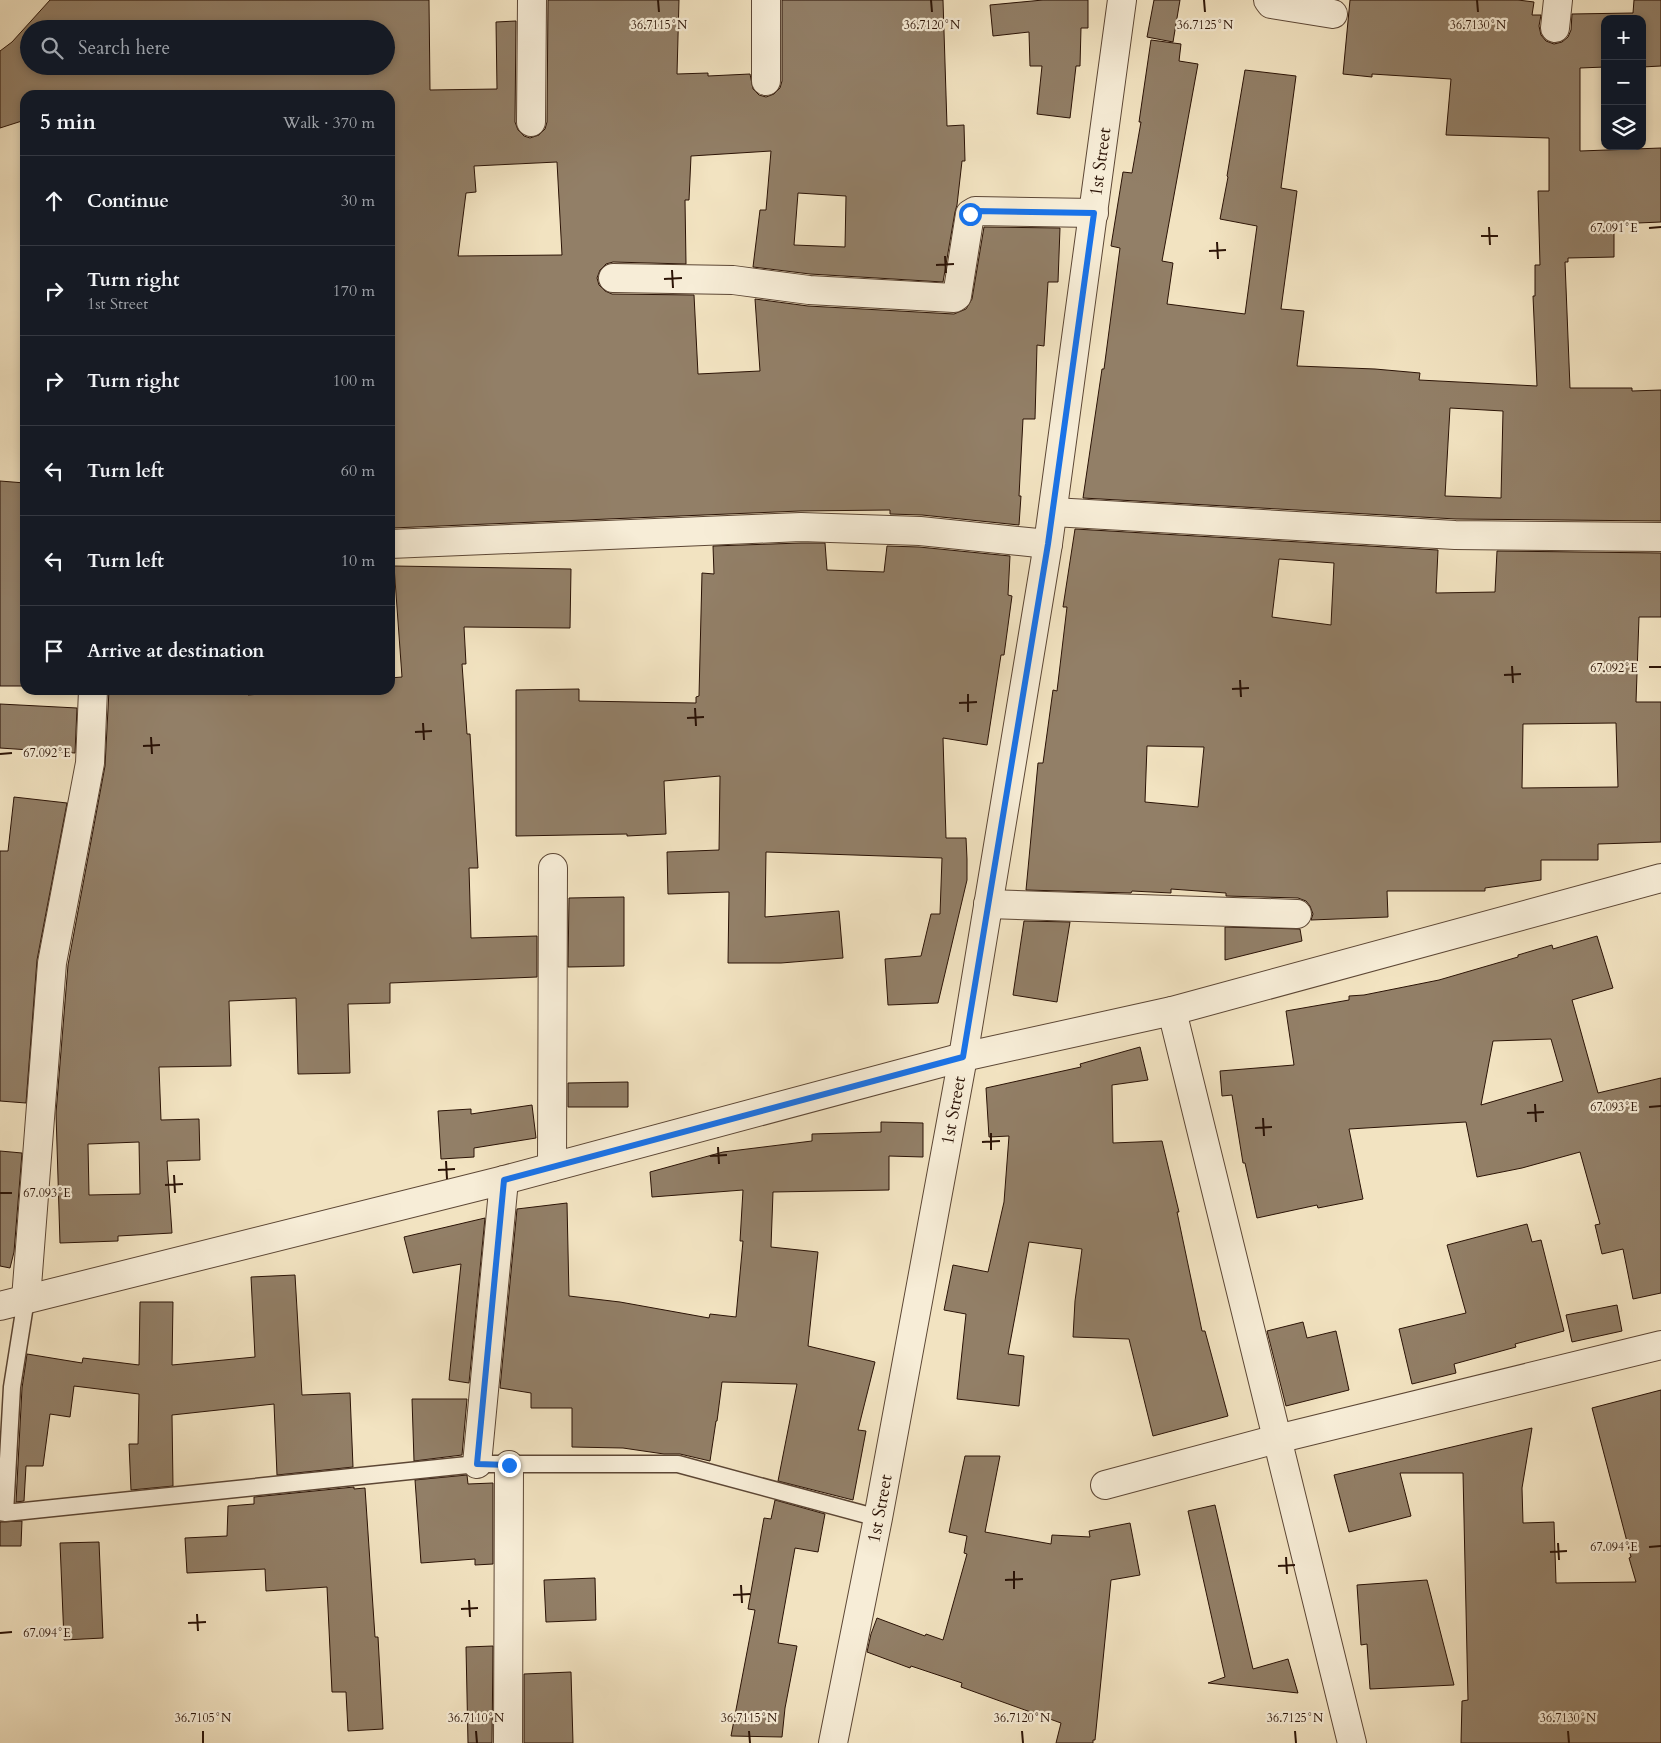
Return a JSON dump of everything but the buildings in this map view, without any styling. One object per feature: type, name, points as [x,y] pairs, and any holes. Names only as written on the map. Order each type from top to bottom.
[{"type":"street","points":[[531,122],[532,0]]},
{"type":"street","points":[[766,0],[766,80]]},
{"type":"street","name":"1st Street","points":[[833,1743],[878,1518],[963,1057],[1053,512],[1122,0]]},
{"type":"street","points":[[1268,0],[1270,4],[1333,14]]},
{"type":"street","points":[[1555,28],[1558,0]]},
{"type":"street","points":[[613,278],[734,280],[809,290],[954,298],[956,296],[970,214],[975,211],[1094,213]]},
{"type":"street","points":[[1053,512],[1454,536],[1661,537]]},
{"type":"street","points":[[395,544],[801,527],[920,531],[1048,544]]},
{"type":"street","points":[[26,1299],[52,963],[90,763],[93,695]]},
{"type":"street","points":[[552,1167],[553,868]]},
{"type":"street","points":[[0,1306],[504,1180],[963,1057],[1172,1011],[1661,878]]},
{"type":"street","points":[[988,904],[1297,914]]},
{"type":"street","points":[[1172,1011],[1352,1743]]},
{"type":"street","points":[[477,1464],[504,1180]]},
{"type":"street","points":[[1105,1485],[1277,1438],[1661,1345]]},
{"type":"street","points":[[508,1743],[509,1465]]},
{"type":"lane","points":[[26,1299],[12,1387],[2,1513],[477,1464],[678,1464],[878,1518]]},
{"type":"route","points":[[509,1465],[477,1464],[504,1180],[963,1057],[1053,512],[1094,213],[975,211],[970,214]]}]
